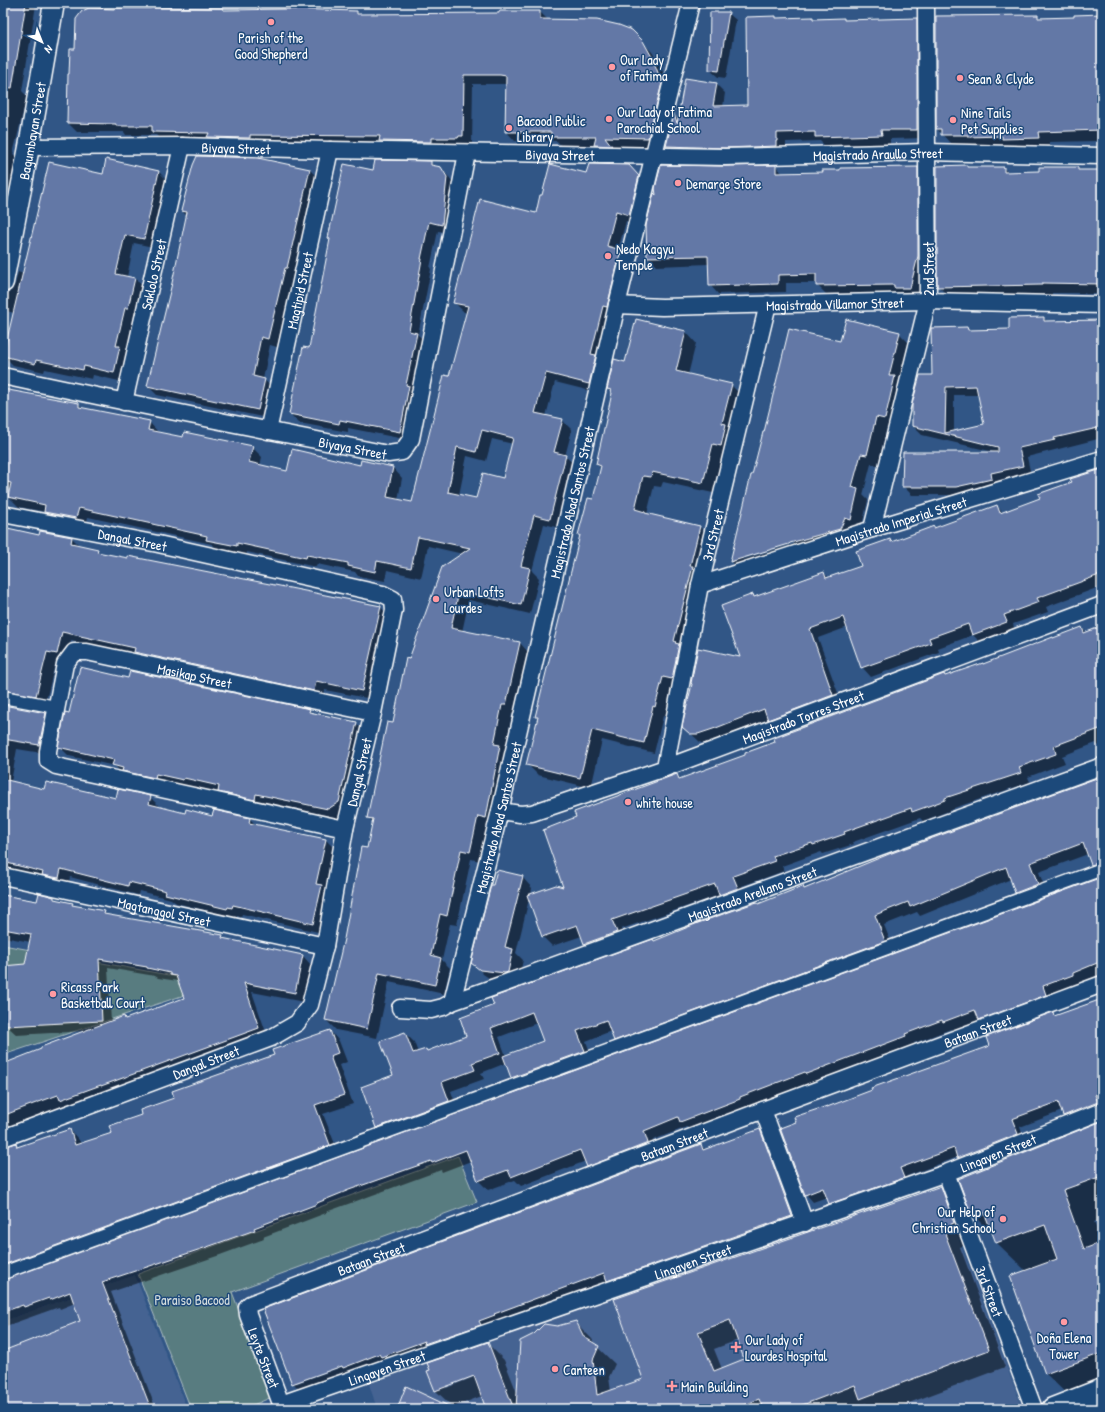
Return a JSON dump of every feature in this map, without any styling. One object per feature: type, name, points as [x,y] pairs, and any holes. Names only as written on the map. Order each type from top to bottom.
[{"type":"main road","points":[[1053,1409],[1102,1390]]},
{"type":"street","name":"Bagumbayan Street","points":[[3,282],[29,147],[54,3]]},
{"type":"street","name":"Magistrado Abad Santos Street","points":[[452,1002],[500,811],[617,305],[691,3]]},
{"type":"street","name":"2nd Street","points":[[872,528],[928,301],[926,3]]},
{"type":"street","name":"Biyaya Street","points":[[29,147],[182,146],[467,153],[653,155]]},
{"type":"street","name":"Saklolo Street","points":[[124,402],[182,146]]},
{"type":"street","name":"Magtipid Street","points":[[268,431],[330,150]]},
{"type":"street","name":"Magistrado Araullo Street","points":[[653,155],[725,157],[928,152],[1102,156]]},
{"type":"street","name":"Biyaya Street","points":[[3,376],[124,402],[388,454],[402,452],[411,440],[467,153]]},
{"type":"street","name":"Magistrado Villamor Street","points":[[617,305],[662,307],[928,301],[1102,305]]},
{"type":"street","name":"3rd Street","points":[[665,768],[700,585],[768,304]]},
{"type":"street","name":"Magistrado Imperial Street","points":[[700,585],[872,528],[1102,459]]},
{"type":"street","name":"Dangal Street","points":[[3,514],[158,544],[383,594],[393,599],[394,610],[373,713],[346,829],[325,946],[310,1005],[297,1023],[271,1038],[3,1138]]},
{"type":"street","name":"Magistrado Torres Street","points":[[500,811],[520,814],[532,812],[665,768],[1102,605]]},
{"type":"street","name":"Masikap Street","points":[[346,829],[56,766],[48,761],[48,751],[65,664],[74,652],[86,652],[373,713]]},
{"type":"street","points":[[3,697],[56,707]]},
{"type":"street","name":"Magistrado Arellano Street","points":[[400,1008],[431,1010],[443,1008],[452,1002],[1102,766]]},
{"type":"street","points":[[3,1273],[1102,869]]},
{"type":"street","name":"Magtanggol Street","points":[[3,876],[325,946]]},
{"type":"street","name":"Bataan Street","points":[[247,1307],[255,1302],[763,1110],[1102,984]]},
{"type":"street","points":[[763,1110],[805,1222]]},
{"type":"street","name":"Lingayen Street","points":[[282,1407],[946,1173],[1102,1111]]},
{"type":"street","name":"3rd Street","points":[[946,1173],[1034,1409]]},
{"type":"street","name":"Leyte Street","points":[[247,1307],[248,1315],[282,1407]]},
{"type":"shaded area","name":"Our Lady of Lourdes Hospital","points":[[956,1232],[1020,1402],[1000,1409],[377,1409],[369,1384],[722,1259],[740,1310]]},
{"type":"shaded area","points":[[135,1275],[187,1409],[3,1409],[3,1321]]},
{"type":"green space","points":[[3,945],[218,984],[3,1055]]},
{"type":"green space","name":"Paraiso Bacood","points":[[458,1156],[477,1202],[232,1292],[272,1397],[244,1409],[191,1409],[138,1274]]},
{"type":"building","points":[[3,3],[26,3],[12,88],[3,87]]},
{"type":"building","points":[[151,7],[223,8],[223,10],[289,9],[357,11],[357,14],[499,13],[499,11],[540,11],[540,19],[597,20],[619,25],[632,30],[643,41],[652,57],[662,83],[648,138],[605,137],[612,146],[594,145],[596,137],[551,137],[551,132],[505,132],[506,76],[500,75],[464,75],[463,136],[459,136],[458,138],[431,138],[431,142],[379,141],[380,136],[250,135],[250,138],[207,137],[209,133],[152,132],[152,126],[116,126],[116,124],[67,123],[70,49],[75,49],[76,19],[82,11],[89,8],[116,9]]},
{"type":"building","points":[[710,12],[729,12],[719,71],[709,70]]},
{"type":"building","points":[[1102,14],[1102,130],[1038,132],[1039,138],[1002,139],[1002,136],[968,137],[968,135],[941,135],[941,129],[936,129],[936,16],[1038,15],[1038,18],[1074,17],[1074,15]]},
{"type":"building","points":[[776,16],[776,18],[844,18],[844,20],[917,18],[917,130],[881,130],[882,135],[815,137],[815,132],[777,133],[776,146],[725,148],[666,146],[674,114],[677,123],[685,78],[717,83],[713,106],[747,105],[746,17]]},
{"type":"building","points":[[197,156],[258,158],[310,169],[287,268],[285,268],[268,339],[261,337],[253,376],[265,379],[258,410],[147,386],[172,283],[187,212],[181,211],[193,165]]},
{"type":"building","points":[[106,159],[159,171],[144,239],[125,235],[116,274],[135,278],[128,308],[125,308],[116,346],[120,346],[114,373],[84,366],[83,370],[36,360],[35,364],[3,356],[49,162],[103,174]]},
{"type":"building","points":[[375,160],[431,161],[431,165],[441,167],[447,177],[442,225],[429,222],[421,259],[409,331],[417,333],[406,385],[409,386],[400,432],[340,420],[339,424],[289,414],[303,347],[309,348],[330,239],[328,238],[344,164],[373,170]]},
{"type":"building","points":[[550,164],[586,173],[589,164],[629,165],[639,176],[629,215],[616,211],[607,246],[621,250],[607,307],[603,306],[591,354],[596,355],[589,384],[546,373],[535,413],[563,419],[554,452],[566,455],[550,519],[534,515],[521,566],[530,568],[521,605],[459,591],[451,628],[520,642],[506,705],[502,705],[494,744],[500,745],[486,818],[478,816],[470,852],[461,850],[447,916],[440,914],[431,955],[441,958],[435,985],[379,973],[367,1029],[325,1020],[344,939],[361,847],[367,848],[373,819],[367,818],[387,722],[393,723],[406,658],[409,659],[442,567],[470,548],[418,537],[411,568],[377,561],[375,572],[348,566],[348,563],[307,555],[306,558],[237,543],[237,546],[206,540],[207,536],[79,508],[76,518],[44,512],[45,505],[8,497],[11,483],[3,481],[3,389],[79,403],[79,407],[150,421],[148,430],[183,437],[184,432],[253,446],[249,462],[287,471],[292,449],[360,465],[361,460],[393,467],[387,497],[412,502],[444,375],[449,376],[468,306],[453,303],[480,199],[536,213],[540,195],[542,195]],"holes":[[[482,430],[513,438],[503,478],[483,473],[476,498],[448,492],[457,447],[476,452]]]},
{"type":"building","points":[[661,165],[776,165],[776,173],[823,172],[822,170],[840,170],[840,168],[918,167],[918,256],[910,288],[894,288],[894,285],[816,286],[816,274],[778,275],[778,284],[709,286],[708,256],[647,257],[646,225],[654,193],[656,195],[655,188]]},
{"type":"building","points":[[967,165],[967,167],[1004,167],[1004,172],[1039,171],[1039,167],[1078,167],[1078,170],[1102,170],[1102,284],[1042,283],[1042,285],[937,287],[937,166]]},
{"type":"building","points":[[1044,317],[1044,321],[1102,320],[1102,427],[1019,448],[1023,466],[991,473],[992,479],[956,487],[902,487],[903,452],[998,452],[998,447],[912,426],[912,404],[920,375],[932,375],[931,328],[967,327],[968,330],[1009,329],[1009,318]],"holes":[[[976,386],[984,424],[945,433],[946,387]]]},
{"type":"building","points":[[636,319],[686,331],[676,371],[732,384],[722,423],[726,424],[721,446],[713,444],[703,483],[652,472],[651,477],[643,476],[635,509],[645,513],[700,526],[690,566],[693,566],[674,641],[676,642],[675,643],[679,644],[672,679],[663,677],[655,707],[653,706],[644,743],[592,730],[580,778],[526,765],[538,717],[535,717],[580,535],[578,535],[588,498],[593,499],[601,466],[596,464],[612,393],[610,392],[611,390],[607,389],[614,359],[625,362]]},
{"type":"building","points":[[846,319],[900,332],[889,376],[895,376],[885,419],[876,417],[867,455],[861,454],[852,487],[858,489],[851,520],[845,518],[840,529],[730,562],[789,329],[840,341]]},
{"type":"building","points":[[1102,469],[1102,574],[1037,598],[1039,602],[1004,615],[1007,622],[972,635],[968,624],[929,638],[931,643],[861,668],[843,617],[810,629],[833,695],[768,720],[764,709],[698,734],[690,734],[682,727],[692,684],[698,648],[740,657],[721,606],[753,594],[754,597],[824,572],[826,578],[861,566],[856,551],[890,539],[891,542],[934,526],[934,528],[997,505],[1000,513],[1040,498],[1038,494],[1072,482],[1070,479]]},
{"type":"building","points":[[3,527],[39,535],[40,531],[72,537],[71,543],[98,549],[97,552],[128,558],[128,556],[381,606],[362,691],[316,681],[314,691],[134,652],[135,648],[62,632],[57,654],[47,652],[36,696],[3,690]]},
{"type":"building","points":[[1102,626],[1102,728],[1054,746],[1056,754],[1019,767],[1021,773],[945,798],[945,800],[912,812],[911,808],[844,832],[845,834],[773,856],[775,861],[733,876],[738,888],[719,895],[715,884],[612,920],[617,932],[584,944],[577,925],[542,937],[527,895],[556,885],[563,887],[543,830],[576,817],[574,812],[677,774],[679,779],[745,755],[745,753],[775,742],[774,738],[944,674],[945,676],[983,664],[1082,627],[1084,633]]},
{"type":"building","points":[[80,667],[128,678],[130,671],[310,709],[309,712],[357,722],[339,802],[328,809],[256,794],[255,800],[218,792],[219,786],[184,778],[183,780],[156,774],[155,778],[122,771],[123,768],[112,765],[114,760],[58,747],[65,712],[69,713]]},
{"type":"building","points":[[3,705],[46,713],[39,745],[3,739]]},
{"type":"building","points":[[1102,776],[1102,862],[1091,865],[1083,843],[1030,863],[1038,884],[1015,893],[1006,867],[910,907],[908,902],[875,915],[885,941],[614,1041],[606,1020],[577,1031],[585,1051],[511,1078],[503,1056],[543,1041],[532,1012],[491,1028],[500,1053],[472,1063],[475,1070],[442,1082],[449,1101],[376,1128],[361,1087],[393,1075],[380,1041],[405,1032],[413,1053],[426,1049],[427,1051],[466,1036],[460,1018],[494,1005],[491,998],[653,939],[654,941],[698,923],[757,902],[758,904],[803,886],[804,889],[889,854]]},
{"type":"building","points":[[3,779],[44,789],[46,782],[116,798],[118,789],[151,796],[149,804],[185,813],[186,809],[212,816],[214,810],[250,818],[249,823],[326,839],[316,884],[322,885],[313,924],[233,905],[232,908],[228,907],[227,909],[165,894],[166,891],[129,882],[128,886],[61,869],[59,878],[42,875],[43,872],[3,862]]},
{"type":"building","points":[[497,870],[523,876],[505,947],[513,949],[508,972],[505,973],[480,970],[471,963],[491,885],[493,885]]},
{"type":"building","points":[[1102,877],[1102,961],[1073,973],[1073,975],[1043,986],[1046,995],[979,1020],[975,1010],[943,1022],[942,1020],[905,1034],[906,1036],[806,1074],[805,1072],[680,1122],[678,1117],[644,1131],[648,1143],[587,1167],[580,1150],[511,1177],[508,1170],[478,1181],[466,1150],[432,1163],[431,1161],[349,1190],[254,1228],[255,1230],[102,1282],[151,1409],[3,1409],[3,1351],[80,1321],[70,1292],[50,1300],[49,1298],[24,1307],[23,1305],[3,1312],[3,1280]]},
{"type":"building","points":[[39,893],[54,897],[54,899],[73,903],[72,905],[105,911],[104,914],[223,935],[222,938],[303,955],[295,993],[244,983],[259,1028],[60,1100],[58,1095],[28,1106],[5,1115],[9,1126],[3,1128],[3,1064],[41,1049],[41,1047],[124,1016],[125,1019],[184,998],[176,976],[170,975],[170,973],[147,967],[99,959],[102,1021],[6,1026],[3,966],[25,964],[31,934],[3,929],[3,895],[37,901]]},
{"type":"building","points":[[1102,999],[1102,1092],[1095,1095],[1098,1102],[1063,1116],[1058,1102],[1012,1119],[1018,1134],[957,1158],[954,1148],[900,1168],[904,1178],[829,1204],[823,1188],[805,1195],[780,1128],[796,1122],[794,1117],[827,1107],[872,1090],[871,1088],[989,1046],[986,1037],[1053,1012],[1054,1016]]},
{"type":"building","points":[[330,1030],[338,1053],[330,1056],[344,1095],[315,1105],[330,1145],[3,1265],[3,1147],[16,1143],[17,1147],[70,1129],[75,1145],[112,1133],[109,1126],[141,1115],[140,1110],[174,1098],[172,1091],[274,1055],[272,1050]]},
{"type":"building","points":[[1102,1121],[1102,1176],[1063,1190],[1084,1249],[1102,1242],[1102,1353],[1045,1374],[1010,1276],[1057,1259],[1045,1225],[996,1243],[984,1212],[972,1216],[958,1179]]},
{"type":"building","points":[[760,1129],[792,1216],[607,1281],[604,1273],[494,1314],[495,1315],[479,1321],[481,1325],[424,1344],[425,1341],[381,1357],[379,1354],[343,1368],[342,1366],[292,1384],[263,1309],[701,1144],[703,1150]]},
{"type":"building","name":"Our Lady of Lourdes Hospital","points":[[941,1186],[954,1223],[951,1224],[952,1228],[944,1231],[989,1350],[860,1399],[855,1385],[792,1409],[763,1409],[759,1399],[734,1409],[516,1409],[520,1341],[534,1334],[544,1324],[557,1326],[576,1321],[584,1337],[599,1346],[593,1360],[597,1395],[643,1379],[614,1299]],"holes":[[[730,1320],[744,1359],[714,1371],[698,1332]]]},
{"type":"building","points":[[488,1342],[514,1409],[486,1409],[474,1376],[435,1391],[427,1371],[430,1370],[427,1363]]},
{"type":"building","points":[[406,1386],[455,1409],[397,1409]]},
{"type":"place","name":"Parish of the Good Shepherd","points":[[271,22]]},
{"type":"place","name":"Our Lady of Fatima","points":[[612,67]]},
{"type":"place","name":"Sean & Clyde","points":[[960,78]]},
{"type":"place","name":"Our Lady of Fatima Parochial School","points":[[609,119]]},
{"type":"place","name":"Nine Tails Pet Supplies","points":[[953,120]]},
{"type":"place","name":"Bacood Public Library","points":[[509,128]]},
{"type":"place","name":"Demarge Store","points":[[678,183]]},
{"type":"place","name":"Nedo Kagyu Temple","points":[[608,256]]},
{"type":"place","name":"Urban Lofts Lourdes","points":[[436,599]]},
{"type":"place","name":"white house","points":[[628,802]]},
{"type":"place","name":"Ricass Park Basketball Court","points":[[53,994]]},
{"type":"place","name":"Our Help of Christian School","points":[[1003,1219]]},
{"type":"place","name":"Doña Elena Tower","points":[[1064,1322]]},
{"type":"place","name":"Our Lady of Lourdes Hospital","points":[[736,1347]]},
{"type":"place","name":"Canteen","points":[[555,1369]]},
{"type":"place","name":"Main Building","points":[[672,1386]]}]
